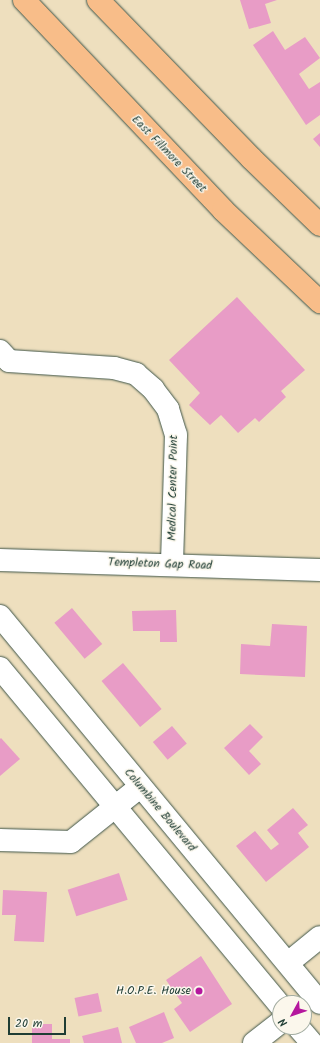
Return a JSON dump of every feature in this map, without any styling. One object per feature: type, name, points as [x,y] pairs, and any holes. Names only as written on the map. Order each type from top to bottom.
[{"type":"main road","name":"East Fillmore Street","points":[[24,0],[223,210],[320,302]]},
{"type":"main road","points":[[98,0],[251,158],[320,224]]},
{"type":"street","name":"Medical Center Point","points":[[0,351],[9,361],[114,368],[136,374],[153,389],[168,409],[176,435],[172,564]]},
{"type":"street","name":"Templeton Gap Road","points":[[0,560],[172,564],[320,570]]},
{"type":"street","name":"Columbine Boulevard","points":[[0,616],[140,787],[288,963],[309,995]]},
{"type":"street","points":[[0,668],[272,995]]},
{"type":"street","points":[[0,840],[71,842],[140,787]]},
{"type":"street","points":[[288,963],[320,937]]},
{"type":"street","points":[[254,1043],[272,1029]]},
{"type":"street","points":[[305,1035],[312,1043]]},
{"type":"building","points":[[240,0],[277,0],[265,4],[271,23],[249,29]]},
{"type":"building","points":[[273,31],[285,50],[305,37],[320,58],[299,74],[309,89],[320,82],[320,115],[306,125],[253,45]]},
{"type":"building","points":[[320,133],[320,147],[313,139]]},
{"type":"building","points":[[237,297],[305,370],[281,391],[286,397],[259,422],[255,418],[238,433],[221,415],[210,425],[189,405],[200,393],[169,360]]},
{"type":"building","points":[[72,608],[102,644],[85,659],[54,623]]},
{"type":"building","points":[[176,610],[177,642],[160,642],[160,631],[133,631],[132,611]]},
{"type":"building","points":[[272,624],[307,626],[305,677],[240,674],[241,644],[270,646]]},
{"type":"building","points":[[123,663],[162,709],[140,727],[102,681]]},
{"type":"building","points":[[250,724],[263,737],[249,751],[261,764],[249,775],[224,748]]},
{"type":"building","points":[[172,726],[187,744],[168,760],[153,742]]},
{"type":"building","points":[[1,738],[20,759],[0,776],[0,739]]},
{"type":"building","points":[[293,808],[308,825],[298,833],[309,847],[266,882],[236,846],[255,831],[271,850],[279,844],[267,830]]},
{"type":"building","points":[[119,873],[128,900],[76,916],[68,890]]},
{"type":"building","points":[[3,890],[47,892],[44,942],[14,941],[16,915],[2,915]]},
{"type":"building","name":"H.O.P.E. House","points":[[201,956],[232,1004],[190,1032],[174,1009],[182,1003],[166,980]]},
{"type":"building","points":[[98,993],[102,1012],[78,1017],[75,998]]},
{"type":"building","points":[[164,1012],[174,1038],[162,1043],[136,1043],[129,1027]]},
{"type":"building","points":[[32,1024],[52,1024],[52,1039],[70,1039],[70,1043],[32,1043]]},
{"type":"building","points":[[118,1027],[122,1043],[84,1043],[82,1036]]},
{"type":"place","name":"H.O.P.E. House","points":[[199,991]]}]
